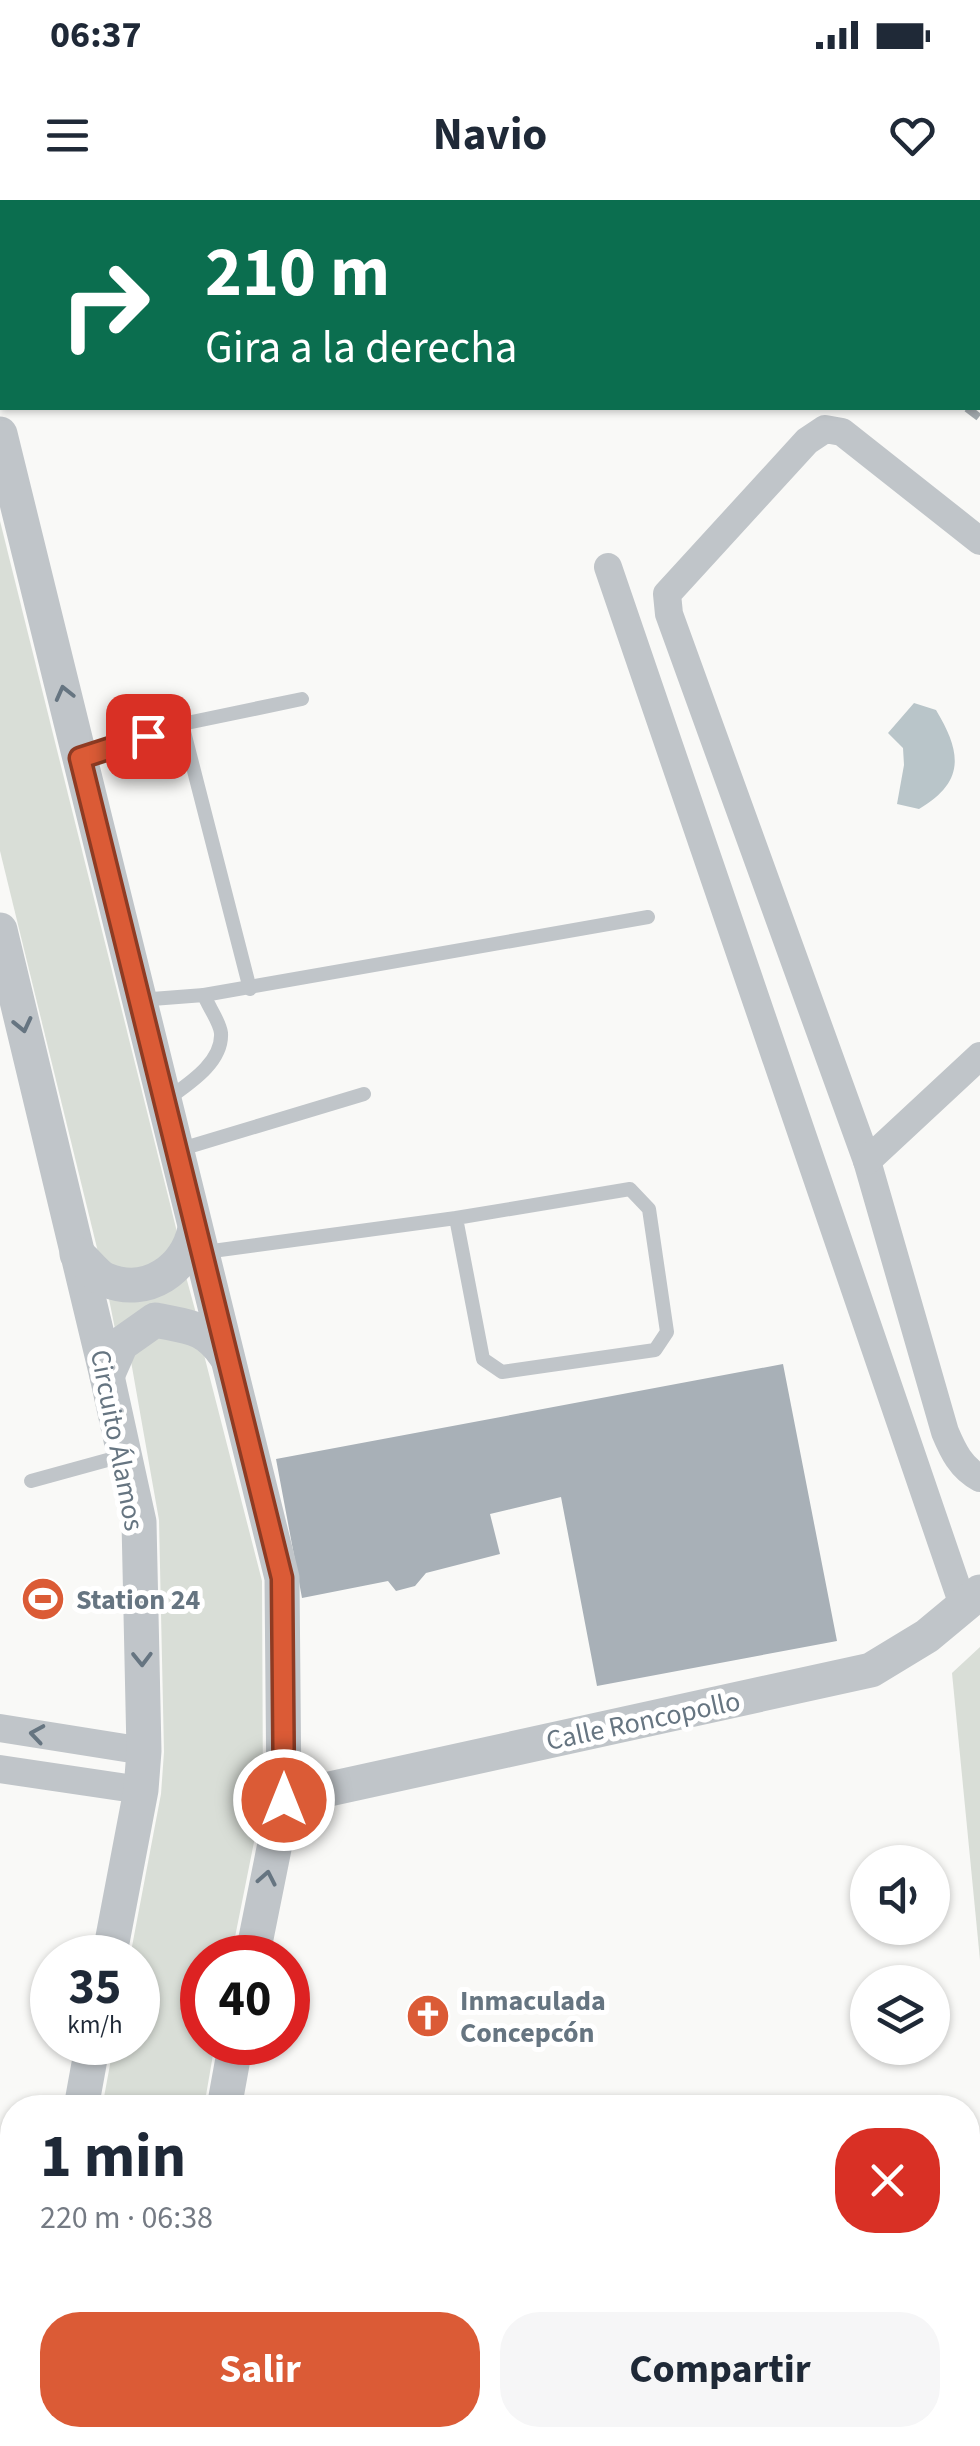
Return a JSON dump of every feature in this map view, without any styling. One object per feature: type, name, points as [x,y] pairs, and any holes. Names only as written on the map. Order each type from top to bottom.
[{"type":"street","points":[[980,541],[842,432],[825,430],[807,440],[667,594],[669,614],[867,1161],[946,1432],[955,1454],[980,1478]]},
{"type":"street","points":[[0,434],[282,1578],[284,1800],[257,1935]]},
{"type":"street","points":[[608,567],[972,1598]]},
{"type":"street","name":"Circuito Álamos","points":[[0,930],[138,1522],[144,1751],[114,1935]]},
{"type":"street","points":[[867,1161],[980,1056]]},
{"type":"street","points":[[78,1254],[105,1280],[146,1286],[182,1263],[198,1241]]},
{"type":"street","points":[[107,1376],[121,1344],[155,1320],[201,1329],[215,1340],[226,1357]]},
{"type":"street","name":"Calle Roncopollo","points":[[284,1800],[871,1670],[927,1636],[972,1598]]},
{"type":"street","points":[[0,1728],[144,1751]]},
{"type":"street","points":[[0,1768],[140,1790]]},
{"type":"street","points":[[84,2095],[89,2065]]},
{"type":"street","points":[[226,2095],[232,2065]]},
{"type":"lane","points":[[80,758],[182,724],[302,699]]},
{"type":"lane","points":[[182,724],[250,989]]},
{"type":"lane","points":[[139,1000],[250,989],[648,917]]},
{"type":"lane","points":[[164,1102],[200,1074],[214,1057],[221,1034],[204,996]]},
{"type":"lane","points":[[176,1151],[364,1094]]},
{"type":"lane","points":[[198,1241],[456,1218],[630,1189],[649,1209],[666,1332],[655,1350],[502,1372],[483,1359],[456,1218]]},
{"type":"lane","points":[[30,1481],[124,1456]]},
{"type":"shaded area","points":[[0,521],[180,1244],[143,1274],[109,1269],[98,1252],[0,851]]},
{"type":"shaded area","points":[[914,703],[936,710],[954,753],[954,766],[945,788],[919,809],[897,804],[903,748],[888,733]]},
{"type":"shaded area","points":[[185,1273],[197,1317],[116,1334],[107,1289]]},
{"type":"shaded area","points":[[158,1329],[202,1347],[262,1581],[263,1797],[235,1935],[180,1935],[180,2065],[211,2065],[206,2095],[104,2095],[110,2065],[160,2065],[160,1935],[134,1935],[161,1794],[164,1752],[159,1520],[129,1350]]},
{"type":"shaded area","points":[[980,1647],[980,1960],[952,1673]]},
{"type":"building","points":[[783,1364],[837,1641],[597,1686],[561,1497],[490,1514],[500,1554],[426,1573],[415,1586],[396,1591],[388,1581],[302,1598],[276,1459]]},
{"type":"railway","points":[[970,410],[980,418]]},
{"type":"place","name":"Station 24","points":[[43,1599]]},
{"type":"place","name":"Inmaculada Concepcón","points":[[428,2016]]},
{"type":"route","points":[[148,736],[80,758],[282,1578],[284,1800]]}]
